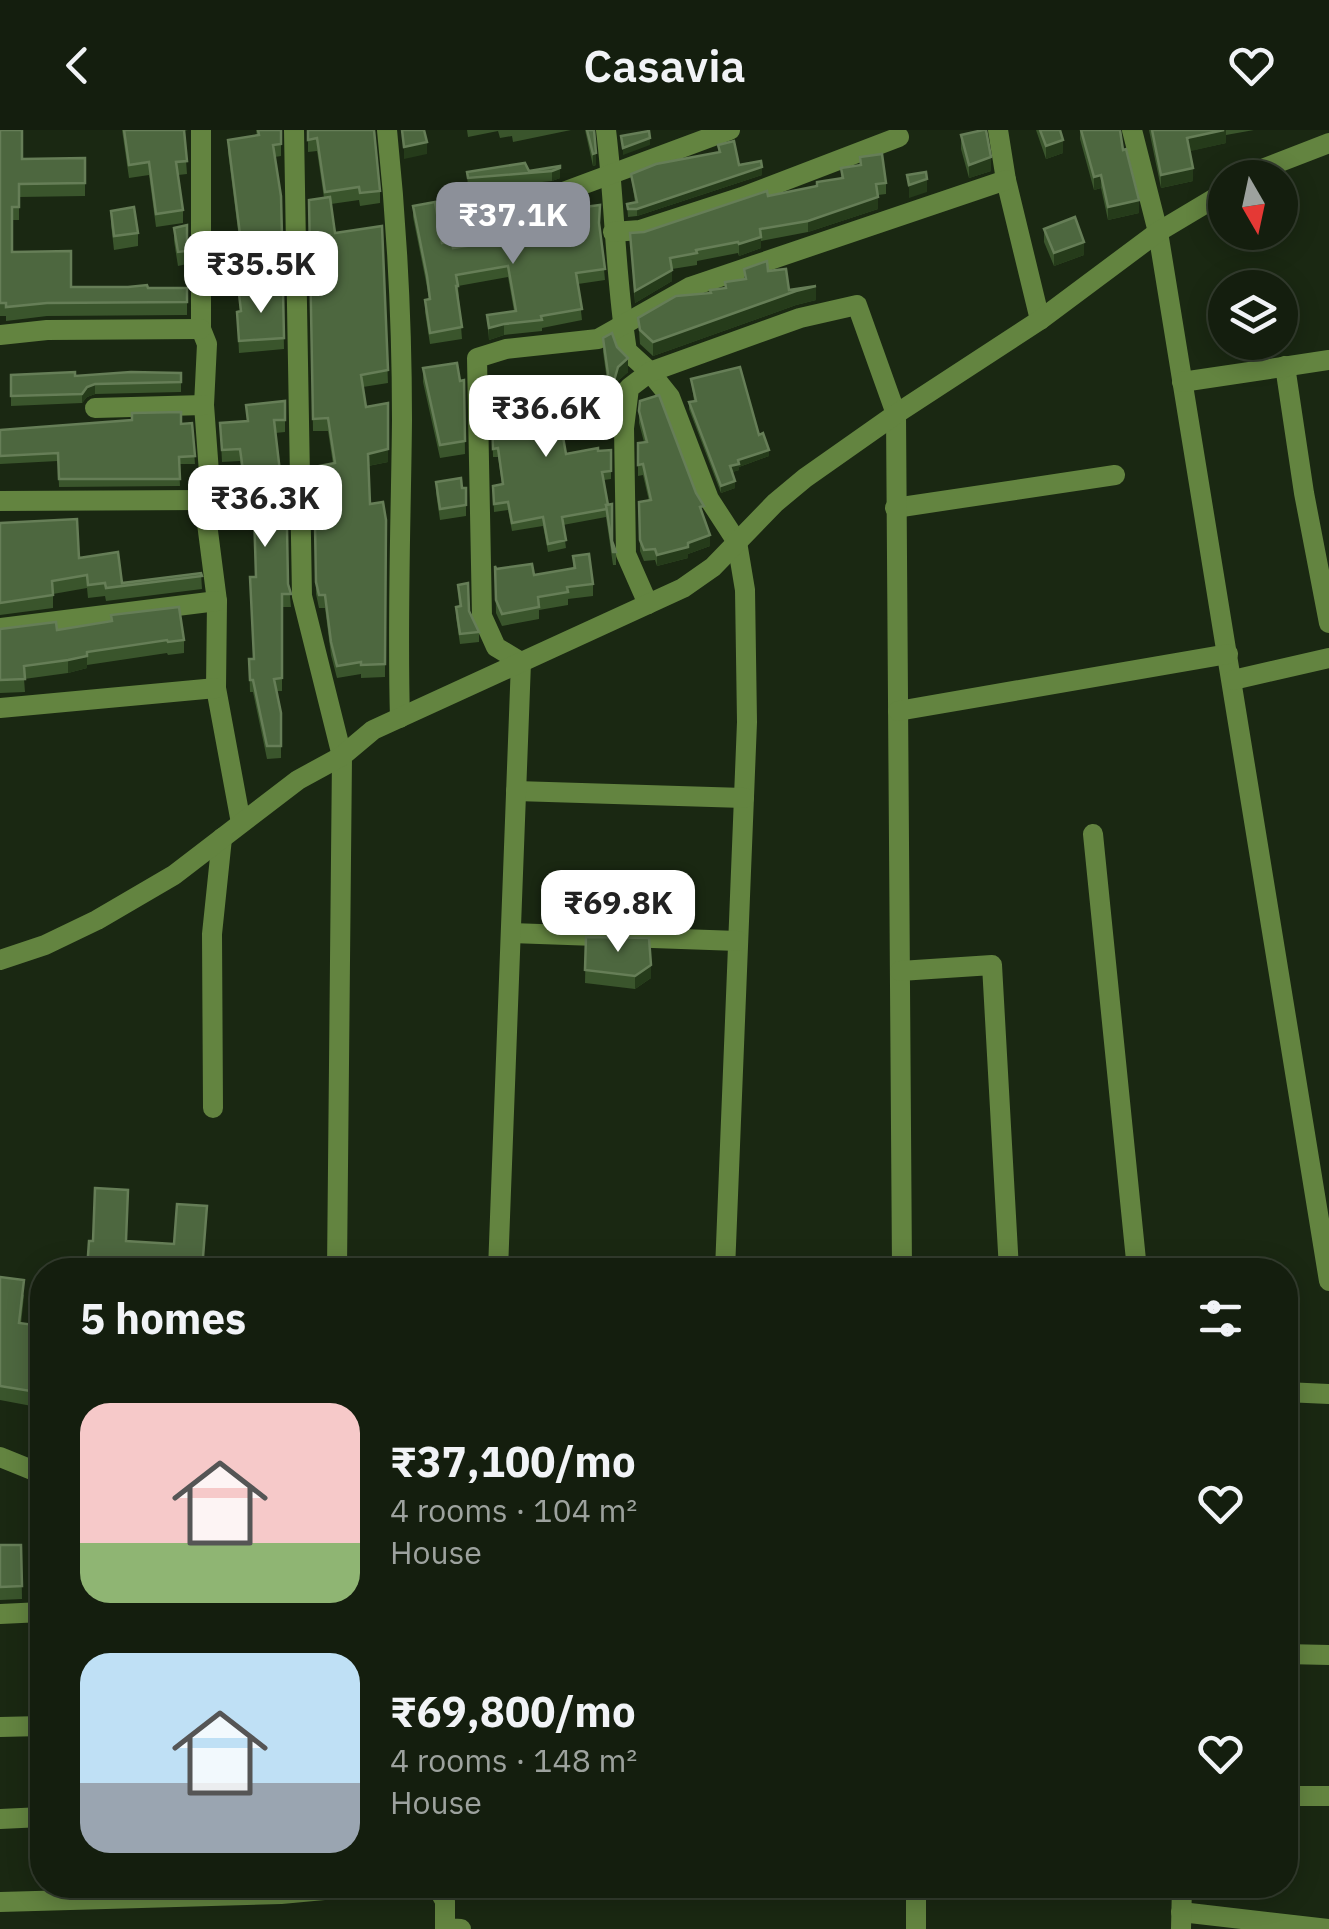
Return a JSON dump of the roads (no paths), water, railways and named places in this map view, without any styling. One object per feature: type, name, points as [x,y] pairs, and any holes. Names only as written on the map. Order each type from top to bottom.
[{"type":"street","points":[[202,130],[201,329],[207,344],[204,405],[210,486],[204,500],[217,601],[216,688],[241,824]]},
{"type":"street","points":[[294,130],[302,596],[342,756],[337,1258]]},
{"type":"street","points":[[388,130],[397,223],[402,416],[400,718]]},
{"type":"street","points":[[606,130],[626,351],[650,372],[670,398],[709,500],[737,542],[745,590],[747,722],[725,1258]]},
{"type":"street","points":[[460,203],[555,195],[730,130]]},
{"type":"street","points":[[998,130],[1040,320]]},
{"type":"street","points":[[1132,130],[1158,232],[1329,1281]]},
{"type":"street","points":[[613,232],[640,230],[742,197],[899,137]]},
{"type":"street","points":[[1284,160],[1329,142]]},
{"type":"street","points":[[522,662],[496,648],[482,616],[477,358],[506,349],[598,339],[690,288],[1006,180]]},
{"type":"street","points":[[0,960],[45,945],[97,920],[174,875],[298,780],[342,756],[373,730],[683,588],[713,567],[790,491],[896,414],[1040,320],[1158,232],[1208,202]]},
{"type":"street","points":[[648,604],[626,554],[624,428],[629,388],[650,372],[800,318],[857,306],[896,414],[902,1258]]},
{"type":"street","points":[[0,335],[47,330],[201,329]]},
{"type":"street","points":[[1182,382],[1329,360]]},
{"type":"street","points":[[1285,366],[1329,623]]},
{"type":"street","points":[[95,408],[204,405]]},
{"type":"street","points":[[895,508],[1115,475]]},
{"type":"street","points":[[0,501],[204,500]]},
{"type":"street","points":[[0,628],[217,601]]},
{"type":"street","points":[[898,710],[1228,654]]},
{"type":"street","points":[[1233,680],[1329,658]]},
{"type":"street","points":[[498,1258],[522,662]]},
{"type":"street","points":[[0,708],[216,688]]},
{"type":"street","points":[[516,790],[744,798]]},
{"type":"street","points":[[1093,834],[1136,1258]]},
{"type":"street","points":[[213,1108],[212,934],[222,838]]},
{"type":"street","points":[[511,933],[738,942]]},
{"type":"street","points":[[900,970],[992,965],[1008,1258]]},
{"type":"street","points":[[1298,1393],[1329,1394]]},
{"type":"street","points":[[0,1457],[30,1469]]},
{"type":"street","points":[[0,1614],[30,1613]]},
{"type":"street","points":[[1298,1654],[1329,1655]]},
{"type":"street","points":[[0,1727],[30,1726]]},
{"type":"street","points":[[1298,1796],[1329,1796]]},
{"type":"street","points":[[0,1820],[30,1818]]},
{"type":"street","points":[[0,1902],[140,1898]]},
{"type":"street","points":[[443,1898],[450,1929]]},
{"type":"street","points":[[916,1898],[916,1929]]},
{"type":"street","points":[[1181,1920],[1328,1929]]}]
